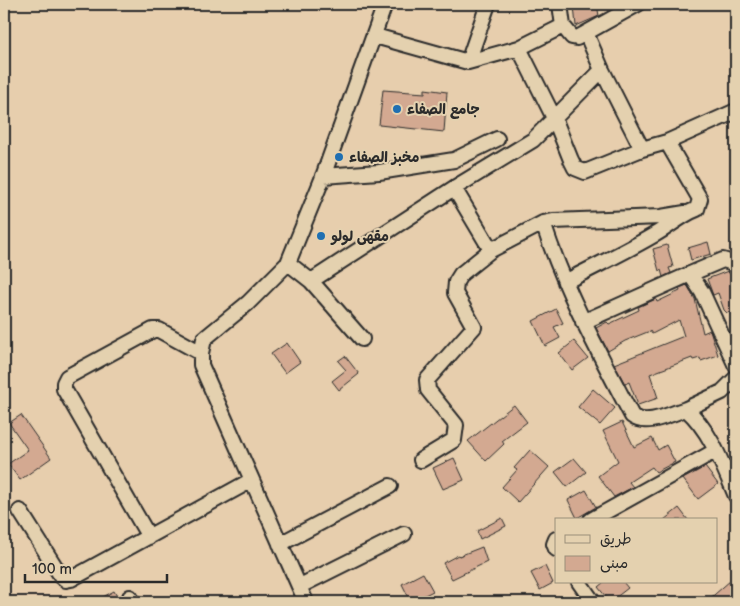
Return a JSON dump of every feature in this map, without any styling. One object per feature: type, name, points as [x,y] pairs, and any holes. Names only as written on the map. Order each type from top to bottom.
[{"type":"street","points":[[306,602],[201,365],[201,353],[204,339],[248,303],[288,264],[323,176],[385,4]]},
{"type":"street","points":[[468,62],[488,4]]},
{"type":"street","points":[[560,4],[563,26],[575,38],[638,4]]},
{"type":"street","points":[[375,36],[468,62],[519,48],[563,26]]},
{"type":"street","points":[[586,33],[602,70],[642,149]]},
{"type":"street","points":[[519,48],[555,120],[571,160],[576,168],[585,172],[642,149],[668,142],[736,111]]},
{"type":"street","points":[[311,281],[454,188],[533,140],[555,120],[602,70]]},
{"type":"street","points":[[323,176],[379,172],[454,160],[497,139]]},
{"type":"street","points":[[421,460],[454,440],[456,425],[428,390],[427,380],[474,327],[456,293],[456,282],[461,274],[491,250],[543,223],[661,217],[697,209],[700,199],[668,142]]},
{"type":"street","points":[[454,188],[491,250]]},
{"type":"street","points":[[565,282],[650,238],[685,213]]},
{"type":"street","points":[[543,223],[565,282],[583,322],[632,416],[638,420],[646,421],[686,409],[722,392],[736,378]]},
{"type":"street","points":[[583,322],[723,260],[733,263],[736,268]]},
{"type":"street","points":[[288,264],[311,281],[362,339]]},
{"type":"street","points":[[690,274],[702,292],[736,366]]},
{"type":"street","points":[[149,537],[64,389],[64,382],[67,377],[153,330],[159,330],[201,353]]},
{"type":"street","points":[[686,409],[699,420],[715,451],[732,474],[736,496]]},
{"type":"street","points":[[595,518],[715,451]]},
{"type":"street","points":[[20,511],[61,576],[66,580],[252,480]]},
{"type":"street","points":[[280,544],[390,486]]},
{"type":"street","points":[[300,586],[404,534]]},
{"type":"street","points":[[580,584],[593,602]]},
{"type":"building","points":[[597,4],[599,16],[576,26],[574,6]]},
{"type":"building","points":[[425,89],[447,92],[444,132],[379,125],[383,90],[425,93]]},
{"type":"building","points":[[708,242],[711,254],[691,260],[688,248]]},
{"type":"building","points":[[667,245],[673,267],[669,268],[671,273],[663,277],[661,270],[659,271],[653,249]]},
{"type":"building","points":[[728,271],[736,288],[735,327],[730,312],[727,313],[724,310],[718,293],[713,295],[707,279]]},
{"type":"building","points":[[687,285],[695,299],[703,333],[710,330],[718,355],[701,361],[700,358],[693,360],[692,358],[650,374],[658,398],[638,405],[629,382],[625,384],[614,364],[684,336],[679,320],[652,334],[650,331],[625,341],[608,351],[596,328],[639,310],[638,307],[656,299],[657,302],[680,291],[679,288]]},
{"type":"building","points":[[556,309],[563,323],[554,327],[560,338],[545,346],[533,321]]},
{"type":"building","points":[[574,341],[588,358],[572,370],[559,353]]},
{"type":"building","points":[[287,343],[300,362],[285,373],[271,354]]},
{"type":"building","points":[[345,356],[359,374],[339,390],[332,381],[346,370],[338,361]]},
{"type":"building","points":[[593,389],[615,408],[600,425],[578,407]]},
{"type":"building","points":[[514,405],[527,422],[502,441],[504,444],[486,461],[468,441]]},
{"type":"building","points":[[21,415],[51,458],[20,480],[8,464],[28,450],[9,423]]},
{"type":"building","points":[[622,422],[634,447],[652,438],[658,450],[666,445],[675,462],[656,472],[652,467],[629,482],[633,487],[614,497],[598,476],[618,461],[603,431]]},
{"type":"building","points":[[530,450],[549,467],[518,502],[502,487],[517,470],[514,468]]},
{"type":"building","points":[[454,458],[464,480],[443,489],[433,468]]},
{"type":"building","points":[[574,458],[586,472],[567,487],[555,472]]},
{"type":"building","points":[[705,467],[718,484],[698,499],[683,479]]},
{"type":"building","points":[[586,490],[596,507],[577,518],[568,500]]},
{"type":"building","points":[[679,508],[686,518],[666,518]]},
{"type":"building","points":[[502,518],[506,526],[480,539],[477,531]]},
{"type":"building","points":[[482,547],[487,562],[452,579],[443,563],[458,555]]},
{"type":"building","points":[[545,566],[553,583],[540,590],[531,573]]},
{"type":"building","points":[[423,573],[433,591],[411,602],[402,584]]},
{"type":"building","points":[[731,580],[736,586],[736,593],[726,602],[706,602]]},
{"type":"building","points":[[602,584],[625,584],[628,588],[610,602],[598,587]]},
{"type":"building","points":[[114,591],[120,602],[94,602]]},
{"type":"place","name":"جامع الصفاء","points":[[397,109]]},
{"type":"place","name":"مخبز الصفاء","points":[[339,157]]},
{"type":"place","name":"مقهى لولو","points":[[321,236]]}]
